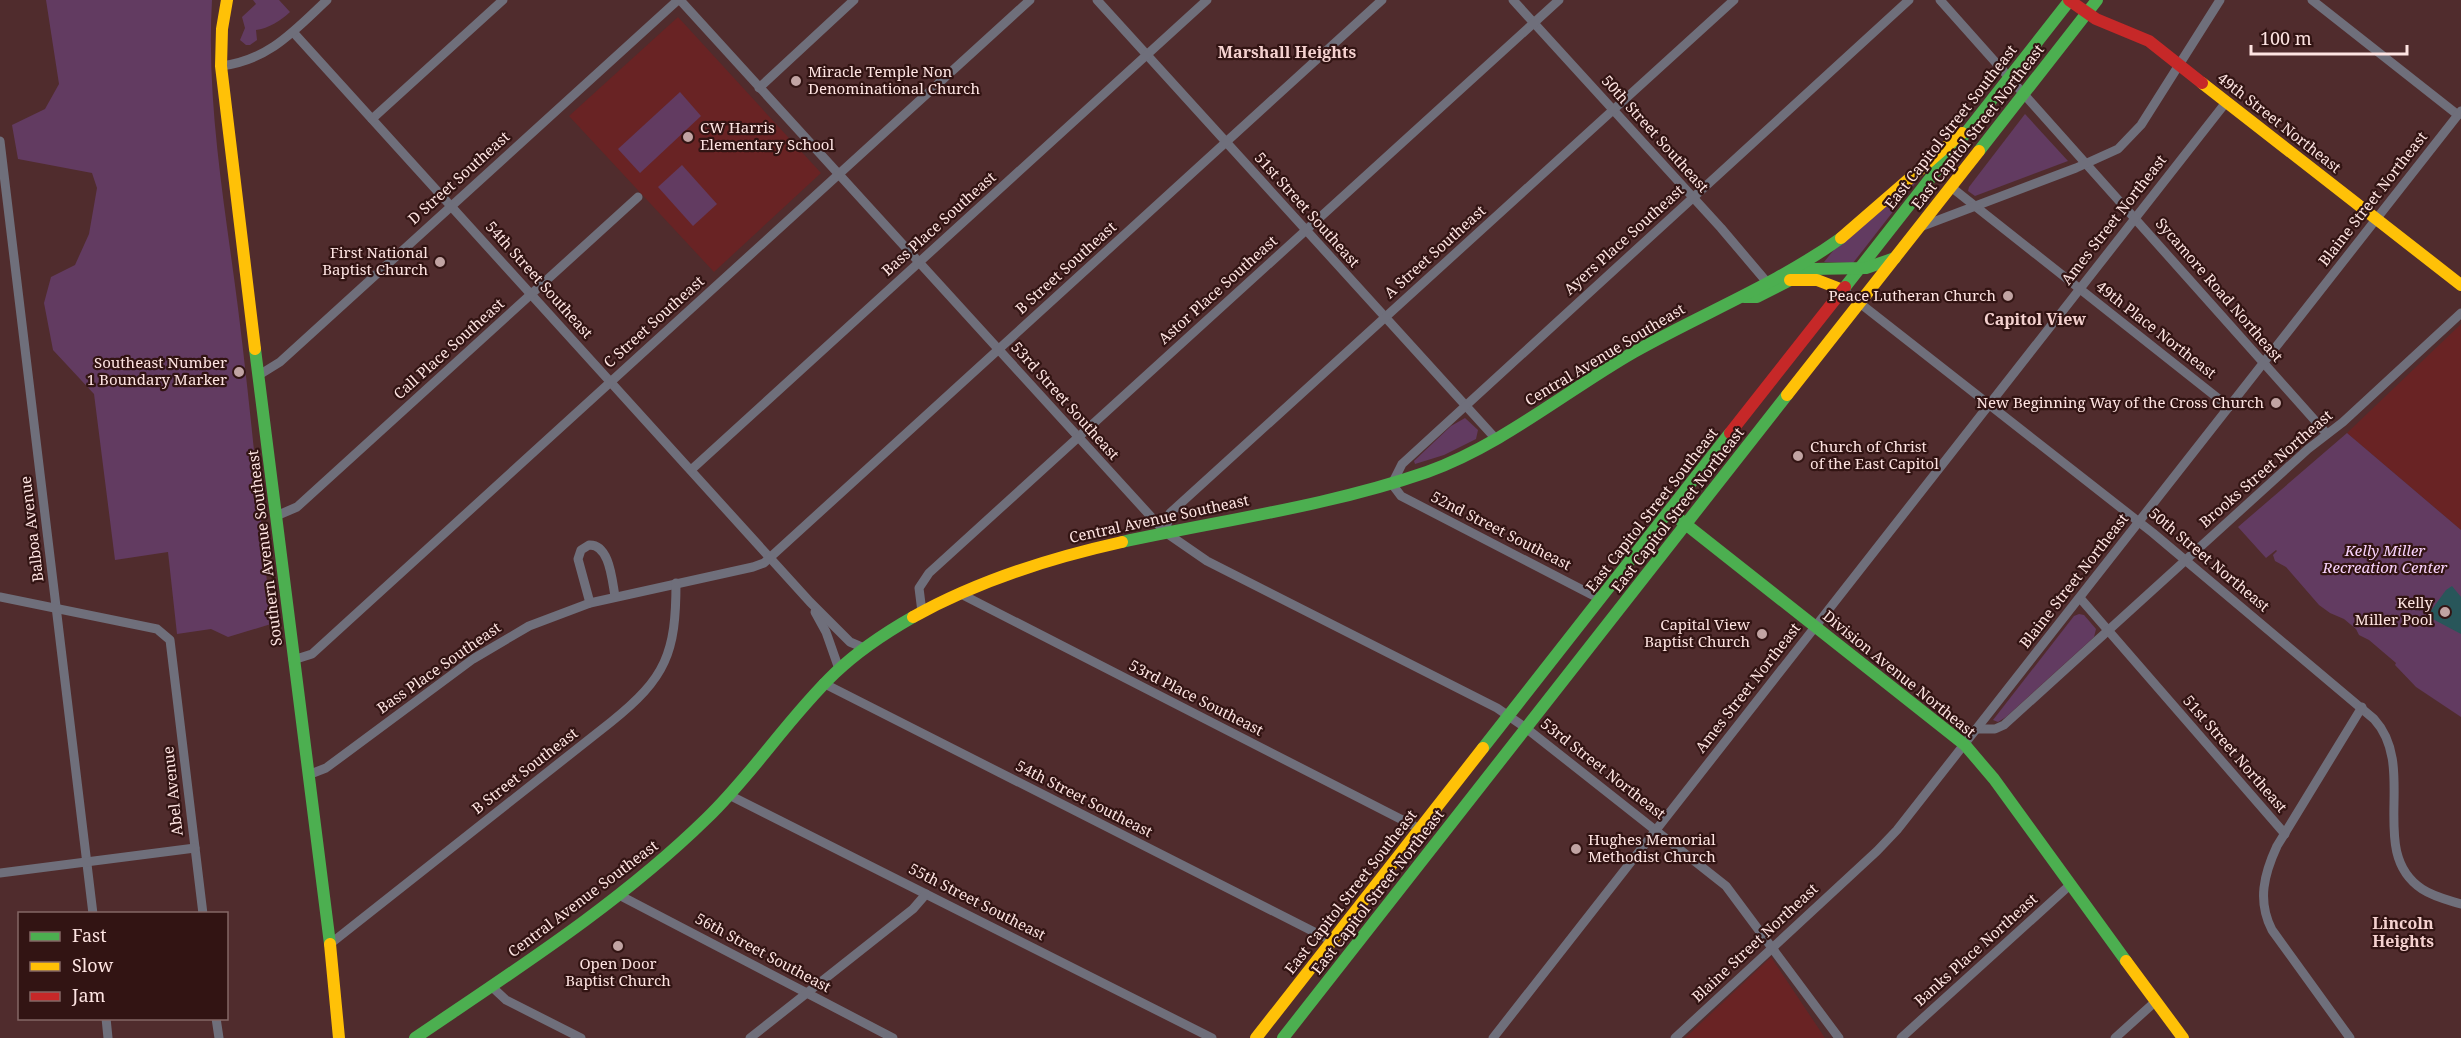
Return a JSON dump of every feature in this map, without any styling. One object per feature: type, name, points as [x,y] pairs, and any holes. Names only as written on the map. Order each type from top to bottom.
[{"type":"main road","name":"Southern Avenue Southeast","points":[[227,0],[220,61],[330,945],[339,1038]]},
{"type":"main road","name":"East Capitol Street Southeast","points":[[1256,1038],[1970,127],[2017,84],[2069,0]]},
{"type":"main road","name":"49th Street Northeast","points":[[2069,0],[2087,13],[2140,37],[2179,64],[2461,285]]},
{"type":"main road","name":"East Capitol Street Northeast","points":[[1282,1038],[1950,187],[2017,84],[2097,0]]},
{"type":"main road","name":"Central Avenue Southeast","points":[[416,1038],[619,894],[681,843],[729,795],[823,683],[864,648],[922,612],[959,593],[1055,558],[1165,532],[1392,484],[1446,464],[1496,439],[1632,353],[1691,320],[1770,285],[1811,260],[1828,248],[1937,152],[1970,127]]},
{"type":"main road","points":[[1790,280],[1812,269],[1875,266],[1896,257]]},
{"type":"main road","points":[[1770,285],[1790,280],[1816,278],[1830,282],[1843,290]]},
{"type":"main road","name":"Division Avenue Northeast","points":[[1669,511],[1965,745],[1994,779],[2183,1038]]},
{"type":"street","points":[[220,61],[244,62],[260,56],[293,32],[327,0]]},
{"type":"street","points":[[372,119],[502,0]]},
{"type":"street","name":"53rd Street Southeast","points":[[679,0],[1165,532],[1207,561],[1510,716]]},
{"type":"street","name":"D Street Southeast","points":[[259,375],[280,362],[679,0]]},
{"type":"street","points":[[759,88],[854,0]]},
{"type":"street","name":"C Street Southeast","points":[[293,660],[312,654],[1030,0]]},
{"type":"street","name":"51st Street Southeast","points":[[1097,0],[1496,439]]},
{"type":"street","name":"Bass Place Southeast","points":[[691,470],[1207,0]]},
{"type":"street","name":"B Street Southeast","points":[[770,558],[1382,0]]},
{"type":"street","name":"50th Street Southeast","points":[[1513,0],[1770,285]]},
{"type":"street","name":"Astor Place Southeast","points":[[922,612],[919,588],[926,576],[1559,0]]},
{"type":"street","name":"A Street Southeast","points":[[1165,532],[1170,513],[1734,0]]},
{"type":"street","name":"Ayers Place Southeast","points":[[1392,484],[1405,459],[1909,0]]},
{"type":"street","name":"Sycamore Road Northeast","points":[[1940,0],[2327,434]]},
{"type":"street","points":[[1918,228],[2107,156],[2132,136],[2220,0]]},
{"type":"street","points":[[2312,0],[2460,113]]},
{"type":"street","name":"54th Street Southeast","points":[[293,32],[810,602],[850,642],[864,648]]},
{"type":"street","name":"Ames Street Northeast","points":[[1493,1038],[2227,101]]},
{"type":"street","name":"Blaine Street Northeast","points":[[1675,1038],[1877,851],[1965,745],[2460,113]]},
{"type":"street","name":"Balboa Avenue","points":[[0,141],[93,912]]},
{"type":"street","name":"49th Place Northeast","points":[[1950,187],[2229,407]]},
{"type":"street","name":"Call Place Southeast","points":[[276,516],[297,507],[638,196]]},
{"type":"street","name":"50th Street Northeast","points":[[1843,290],[2139,522],[2362,707],[2381,726],[2393,755],[2395,842],[2404,871],[2424,890],[2461,904]]},
{"type":"street","name":"Brooks Street Northeast","points":[[1977,729],[1995,729],[2004,725],[2461,313]]},
{"type":"street","name":"52nd Street Southeast","points":[[1392,484],[1401,496],[1600,599]]},
{"type":"street","points":[[590,603],[578,559],[581,550],[589,545],[599,547],[606,556],[615,596]]},
{"type":"street","name":"Bass Place Southeast","points":[[308,775],[336,761],[499,643],[556,614],[615,596],[753,567],[770,558]]},
{"type":"street","name":"B Street Southeast","points":[[330,945],[611,723],[644,693],[658,675],[670,648],[675,622],[676,583]]},
{"type":"street","name":"53rd Place Southeast","points":[[959,593],[1420,829]]},
{"type":"street","name":"Abel Avenue","points":[[0,597],[160,631],[170,640],[203,912]]},
{"type":"street","name":"51st Street Northeast","points":[[2080,598],[2285,834],[2272,857],[2265,879],[2263,894],[2266,915],[2275,934],[2349,1038]]},
{"type":"street","name":"54th Street Southeast","points":[[810,602],[826,632],[839,669]]},
{"type":"street","name":"54th Street Southeast","points":[[823,683],[1332,941]]},
{"type":"street","points":[[2285,834],[2362,707]]},
{"type":"street","name":"53rd Street Northeast","points":[[1510,716],[1726,886],[1839,1038]]},
{"type":"street","name":"55th Street Southeast","points":[[729,795],[1212,1038]]},
{"type":"street","points":[[0,873],[195,848]]},
{"type":"street","name":"Banks Place Northeast","points":[[1901,1038],[2071,884]]},
{"type":"street","name":"56th Street Southeast","points":[[619,894],[893,1038]]},
{"type":"street","points":[[750,1038],[913,909],[926,894]]},
{"type":"street","points":[[491,986],[506,1000],[581,1038]]},
{"type":"street","points":[[2115,1038],[2156,1000]]},
{"type":"street","points":[[106,1020],[108,1038]]},
{"type":"street","points":[[216,1020],[219,1038]]},
{"type":"shaded area","name":"CW Harris Elementary School","points":[[678,17],[821,173],[714,272],[569,116]]},
{"type":"shaded area","points":[[2461,324],[2461,530],[2347,433]]},
{"type":"shaded area","points":[[1771,957],[1825,1038],[1685,1038]]},
{"type":"green space","points":[[46,0],[212,0],[214,116],[247,387],[271,624],[228,637],[211,629],[177,634],[168,552],[115,560],[94,394],[53,350],[44,303],[51,277],[75,265],[89,234],[97,188],[92,173],[18,159],[12,125],[45,109],[59,84]]},
{"type":"green space","points":[[253,0],[279,0],[290,12],[274,24],[256,30],[257,40],[246,45],[240,40],[245,28],[242,17],[256,4]]},
{"type":"green space","points":[[680,92],[701,116],[640,173],[618,149]]},
{"type":"green space","points":[[2025,114],[2068,161],[1975,196],[1968,191],[1969,187]]},
{"type":"green space","points":[[682,165],[717,204],[693,226],[658,187]]},
{"type":"green space","points":[[1920,177],[1853,263],[1824,262],[1837,246]]},
{"type":"green space","points":[[1465,418],[1478,430],[1476,439],[1444,455],[1415,464],[1414,461],[1451,426]]},
{"type":"green space","name":"Kelly Miller Recreation Center","points":[[2347,433],[2461,530],[2461,717],[2416,687],[2395,665],[2396,663],[2369,640],[2359,635],[2356,629],[2344,619],[2319,605],[2286,567],[2275,561],[2273,555],[2276,550],[2266,558],[2238,527]]},
{"type":"green space","points":[[2084,615],[2096,629],[2094,637],[2006,717],[1998,722],[1993,720],[2074,616]]},
{"type":"water","name":"Kelly Miller Pool","points":[[2452,586],[2461,597],[2461,634],[2427,616],[2446,590]]},
{"type":"traffic: fast","points":[[1845,287],[2070,0]]},
{"type":"traffic: fast","points":[[1979,151],[2097,0]]},
{"type":"traffic: fast","points":[[1122,542],[1352,494],[1390,484],[1455,461],[1508,432],[1634,352],[1766,284],[1817,255],[1841,238]]},
{"type":"traffic: fast","points":[[1744,297],[1757,297],[1812,269],[1866,268],[1895,258]]},
{"type":"traffic: fast","points":[[255,349],[330,944]]},
{"type":"traffic: fast","points":[[1283,1038],[1787,395]]},
{"type":"traffic: fast","points":[[1483,748],[1730,433]]},
{"type":"traffic: fast","points":[[1669,511],[1965,745],[1994,779],[2126,961]]},
{"type":"traffic: fast","points":[[415,1038],[565,935],[638,880],[723,802],[802,708],[835,673],[872,642],[913,617]]},
{"type":"traffic: slow","points":[[227,0],[222,29],[221,66],[255,349]]},
{"type":"traffic: slow","points":[[2202,83],[2461,285]]},
{"type":"traffic: slow","points":[[1841,238],[1962,133]]},
{"type":"traffic: slow","points":[[1787,395],[1979,151]]},
{"type":"traffic: slow","points":[[1790,280],[1817,280],[1843,290]]},
{"type":"traffic: slow","points":[[913,617],[963,592],[1014,572],[1068,555],[1122,542]]},
{"type":"traffic: slow","points":[[1256,1038],[1483,748]]},
{"type":"traffic: slow","points":[[330,944],[339,1038]]},
{"type":"traffic: slow","points":[[2126,961],[2183,1038]]},
{"type":"traffic: jam","points":[[2069,0],[2096,19],[2149,41],[2202,83]]},
{"type":"traffic: jam","points":[[1730,433],[1845,287]]},
{"type":"place","name":"Miracle Temple Non Denominational Church","points":[[796,81]]},
{"type":"place","name":"CW Harris Elementary School","points":[[688,137]]},
{"type":"place","name":"First National Baptist Church","points":[[440,262]]},
{"type":"place","name":"Peace Lutheran Church","points":[[2008,296]]},
{"type":"place","name":"Southeast Number 1 Boundary Marker","points":[[239,372]]},
{"type":"place","name":"New Beginning Way of the Cross Church","points":[[2276,403]]},
{"type":"place","name":"Church of Christ of the East Capitol","points":[[1798,456]]},
{"type":"place","name":"Kelly Miller Pool","points":[[2445,612]]},
{"type":"place","name":"Capital View Baptist Church","points":[[1762,634]]},
{"type":"place","name":"Hughes Memorial Methodist Church","points":[[1576,849]]},
{"type":"place","name":"Open Door Baptist Church","points":[[618,946]]},
{"type":"district","name":"Marshall Heights","points":[[1287,52]]},
{"type":"district","name":"Capitol View","points":[[2035,319]]},
{"type":"district","name":"Lincoln Heights","points":[[2403,932]]}]
